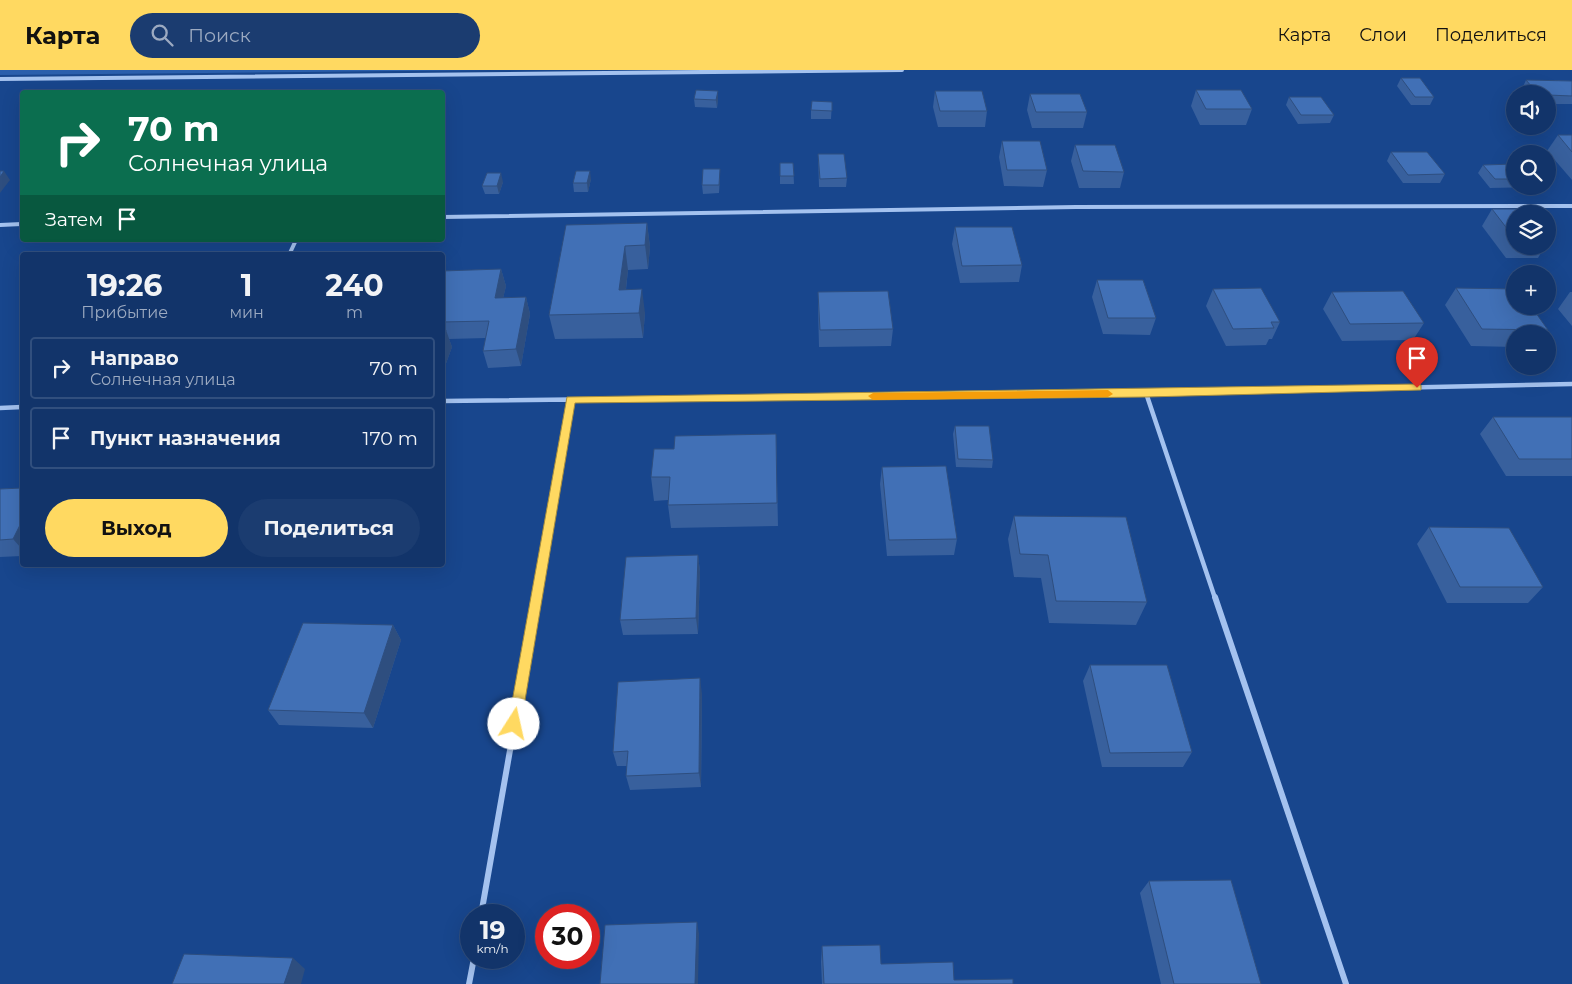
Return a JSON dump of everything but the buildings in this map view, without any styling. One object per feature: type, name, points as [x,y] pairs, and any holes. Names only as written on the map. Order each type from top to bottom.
[{"type":"street","points":[[0,79],[330,78],[902,70]]},
{"type":"street","points":[[445,218],[1076,207],[1572,206]]},
{"type":"street","points":[[0,225],[20,224]]},
{"type":"street","points":[[445,401],[1146,393],[1572,384]]},
{"type":"street","points":[[1146,393],[1346,984]]},
{"type":"street","points":[[483,904],[571,400]]},
{"type":"street","points":[[0,408],[20,407]]},
{"type":"street","points":[[469,984],[472,969]]},
{"type":"shaded area","points":[[0,70],[492,70],[0,75]]},
{"type":"slow traffic","points":[[873,396],[1108,394]]},
{"type":"route","points":[[514,724],[571,400],[1417,388]]}]
